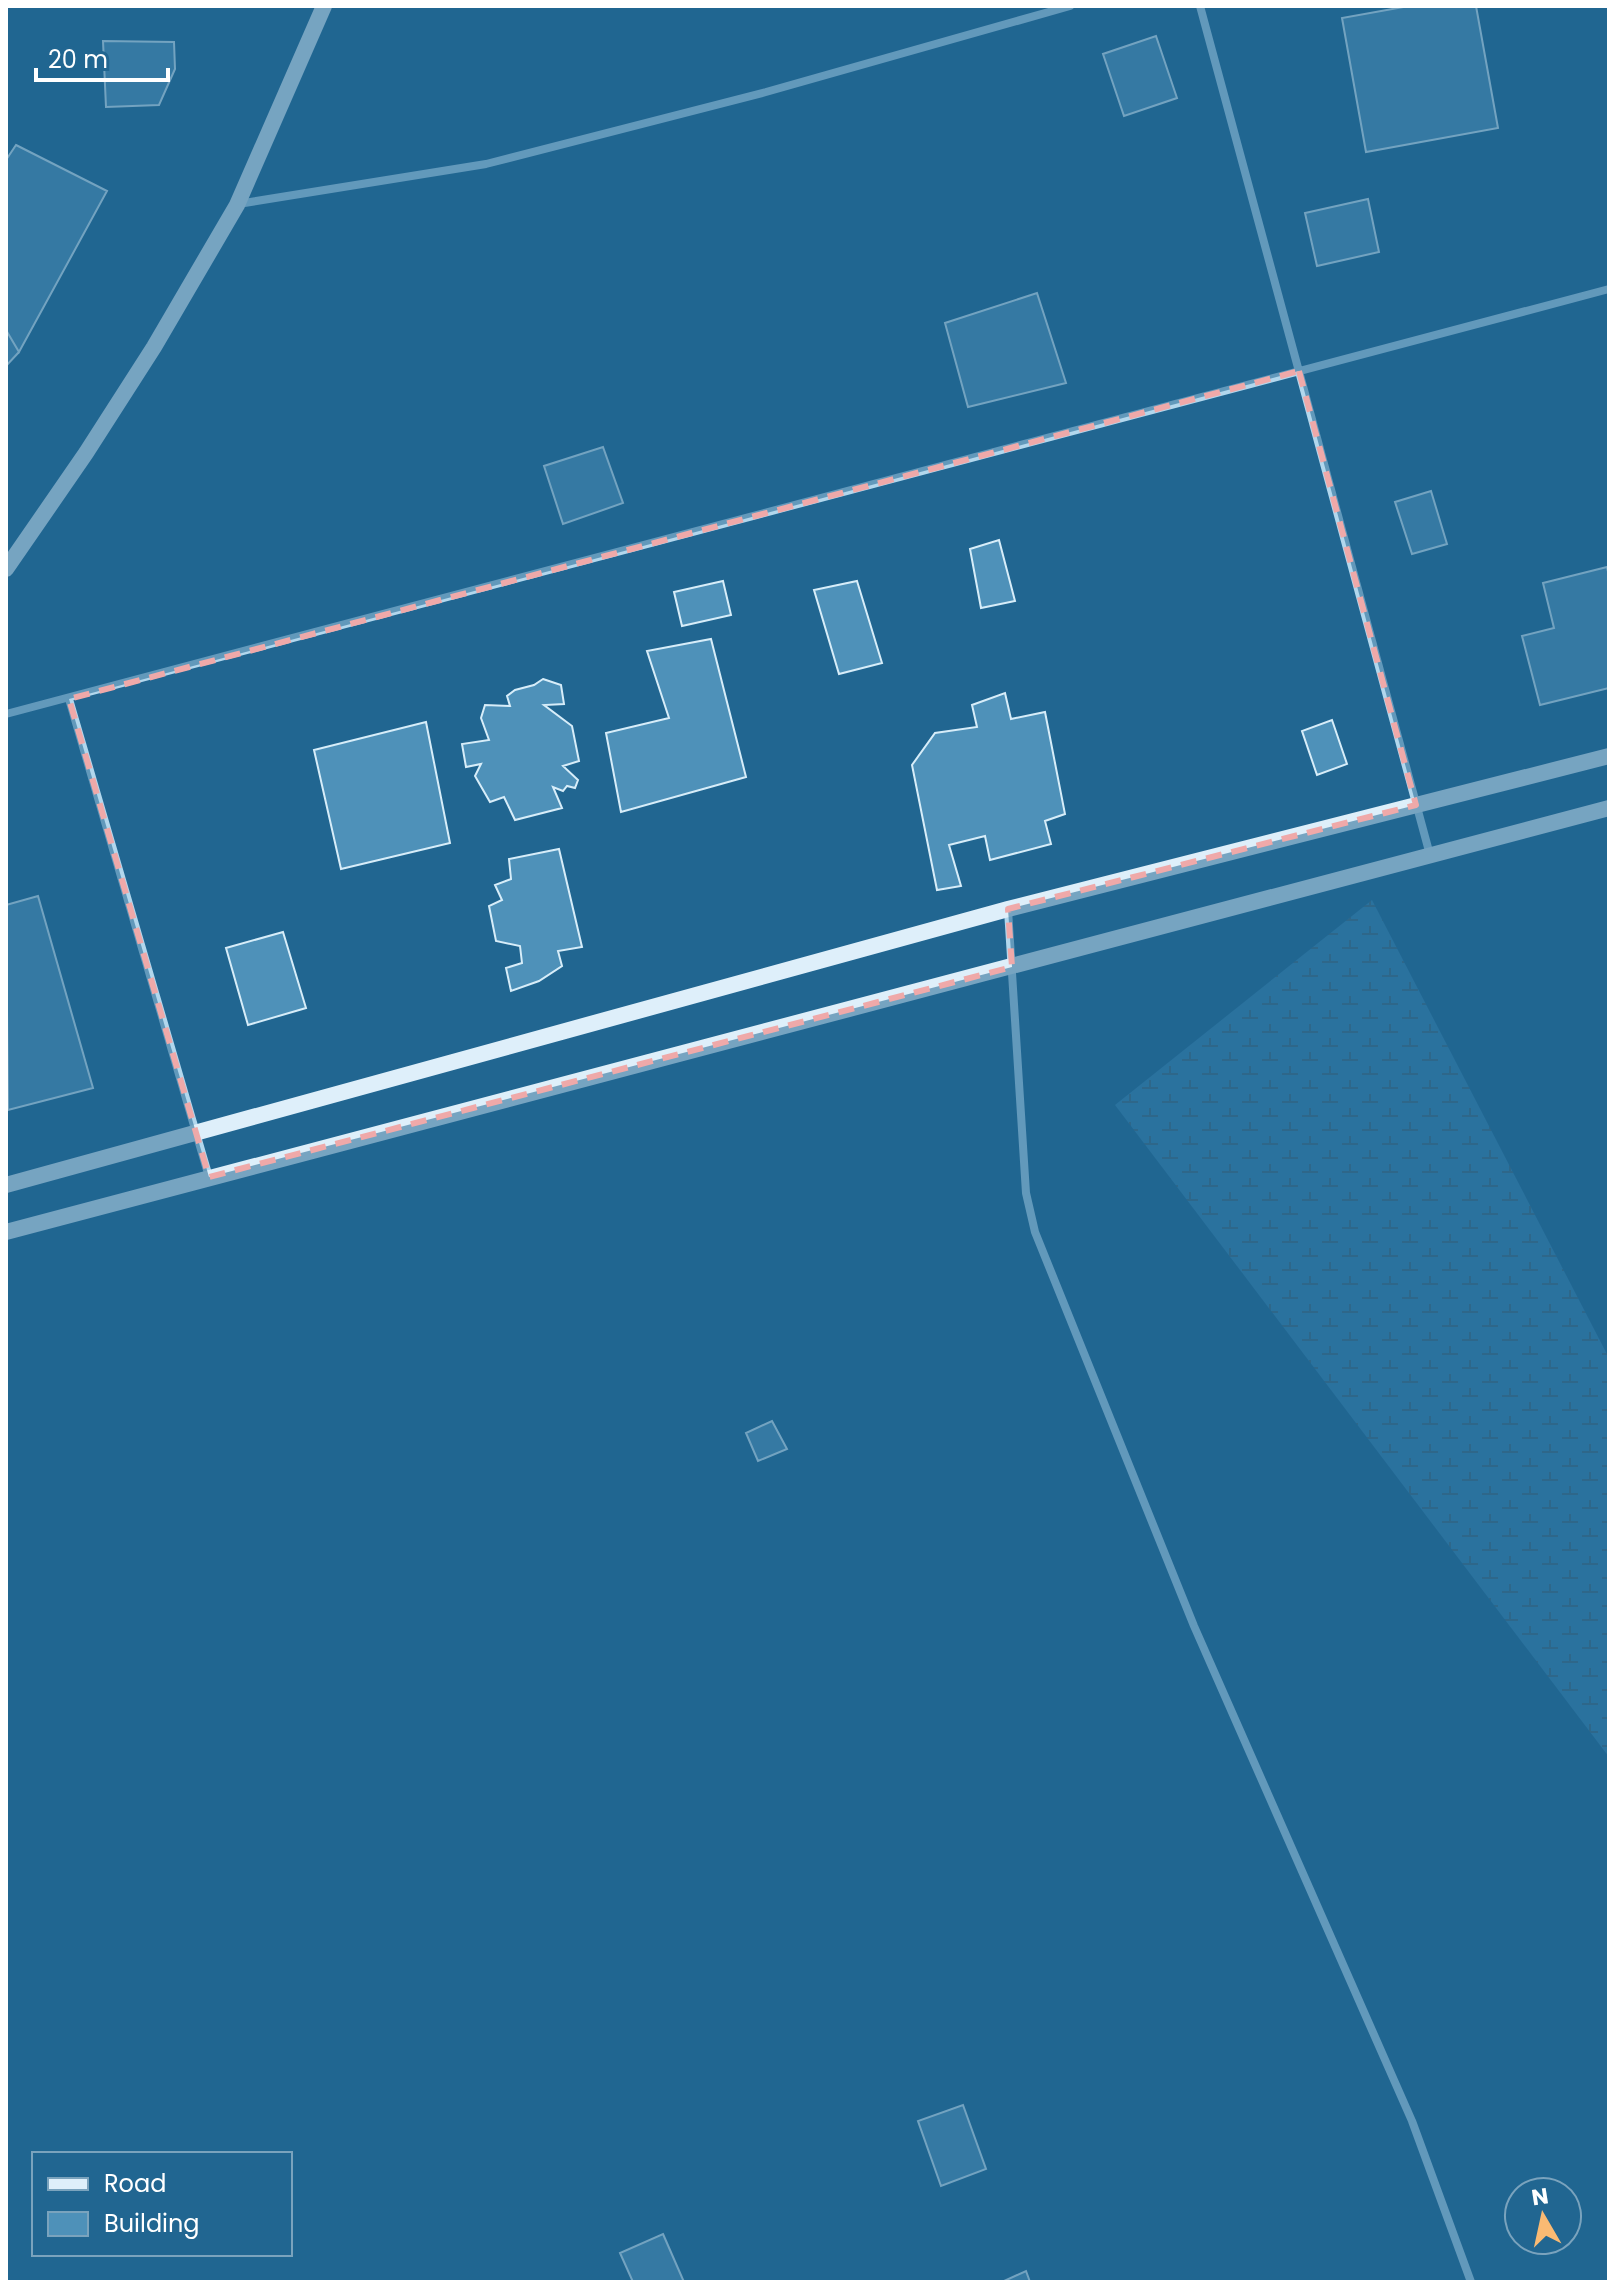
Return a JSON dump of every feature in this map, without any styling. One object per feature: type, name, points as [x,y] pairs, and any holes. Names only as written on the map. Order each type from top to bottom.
[{"type":"street","points":[[237,205],[486,164],[766,92],[1070,6]]},
{"type":"street","points":[[1200,6],[1430,855]]},
{"type":"street","points":[[6,569],[154,347],[237,205],[318,10]]},
{"type":"street","points":[[6,714],[1609,289]]},
{"type":"street","points":[[69,699],[209,1177]]},
{"type":"street","points":[[6,1185],[1008,909],[1609,756]]},
{"type":"street","points":[[6,1232],[1609,808]]},
{"type":"street","points":[[1008,909],[1026,1193],[1035,1232],[1194,1626],[1412,2121],[1471,2282]]},
{"type":"highlighted area","points":[[1299,371],[1416,805],[1008,909],[1012,967],[209,1177],[69,699]]},
{"type":"green space","points":[[1372,900],[1609,1358],[1609,1757],[1115,1105]]},
{"type":"building","points":[[1409,6],[1476,6],[1498,128],[1366,152],[1342,18]]},
{"type":"building","points":[[1156,36],[1177,98],[1124,116],[1103,54]]},
{"type":"building","points":[[103,41],[174,42],[175,69],[159,105],[106,107]]},
{"type":"building","points":[[16,145],[107,191],[19,352],[6,330],[6,160]]},
{"type":"building","points":[[1368,199],[1379,252],[1317,266],[1305,213]]},
{"type":"building","points":[[1037,293],[1066,383],[968,407],[945,323]]},
{"type":"building","points":[[6,330],[19,352],[6,366]]},
{"type":"building","points":[[603,447],[623,503],[563,524],[544,466]]},
{"type":"building","points":[[1431,491],[1447,544],[1412,554],[1395,502]]},
{"type":"building","points":[[999,540],[1015,601],[981,608],[970,549]]},
{"type":"building","points":[[1607,567],[1609,688],[1540,705],[1522,636],[1554,628],[1543,583]]},
{"type":"building","points":[[723,581],[731,615],[682,626],[674,592]]},
{"type":"building","points":[[857,581],[882,663],[839,674],[814,590]]},
{"type":"building","points":[[711,639],[746,777],[621,812],[606,733],[669,718],[647,651]]},
{"type":"building","points":[[543,679],[561,685],[564,704],[544,705],[572,726],[579,761],[563,766],[578,780],[575,788],[567,786],[563,791],[553,787],[562,808],[515,820],[504,797],[490,802],[475,776],[481,764],[466,767],[462,744],[489,740],[481,718],[485,705],[510,706],[507,696]]},
{"type":"building","points":[[1005,693],[1011,719],[1045,712],[1065,814],[1045,821],[1051,844],[990,860],[985,836],[949,845],[961,886],[937,890],[912,765],[935,733],[977,727],[972,705]]},
{"type":"building","points":[[1332,720],[1347,764],[1317,775],[1302,731]]},
{"type":"building","points":[[426,722],[450,843],[341,869],[314,750]]},
{"type":"building","points":[[559,849],[582,947],[558,951],[562,966],[539,981],[511,991],[506,968],[522,963],[520,946],[496,941],[489,906],[502,900],[495,885],[511,879],[509,859]]},
{"type":"building","points":[[38,896],[93,1088],[8,1110],[6,905]]},
{"type":"building","points":[[283,932],[306,1008],[248,1025],[226,948]]},
{"type":"building","points":[[772,1421],[787,1449],[758,1461],[746,1433]]},
{"type":"building","points":[[963,2105],[986,2169],[941,2186],[918,2121]]},
{"type":"building","points":[[663,2234],[684,2282],[633,2282],[620,2253]]},
{"type":"building","points":[[1026,2271],[1030,2282],[1002,2282]]}]
